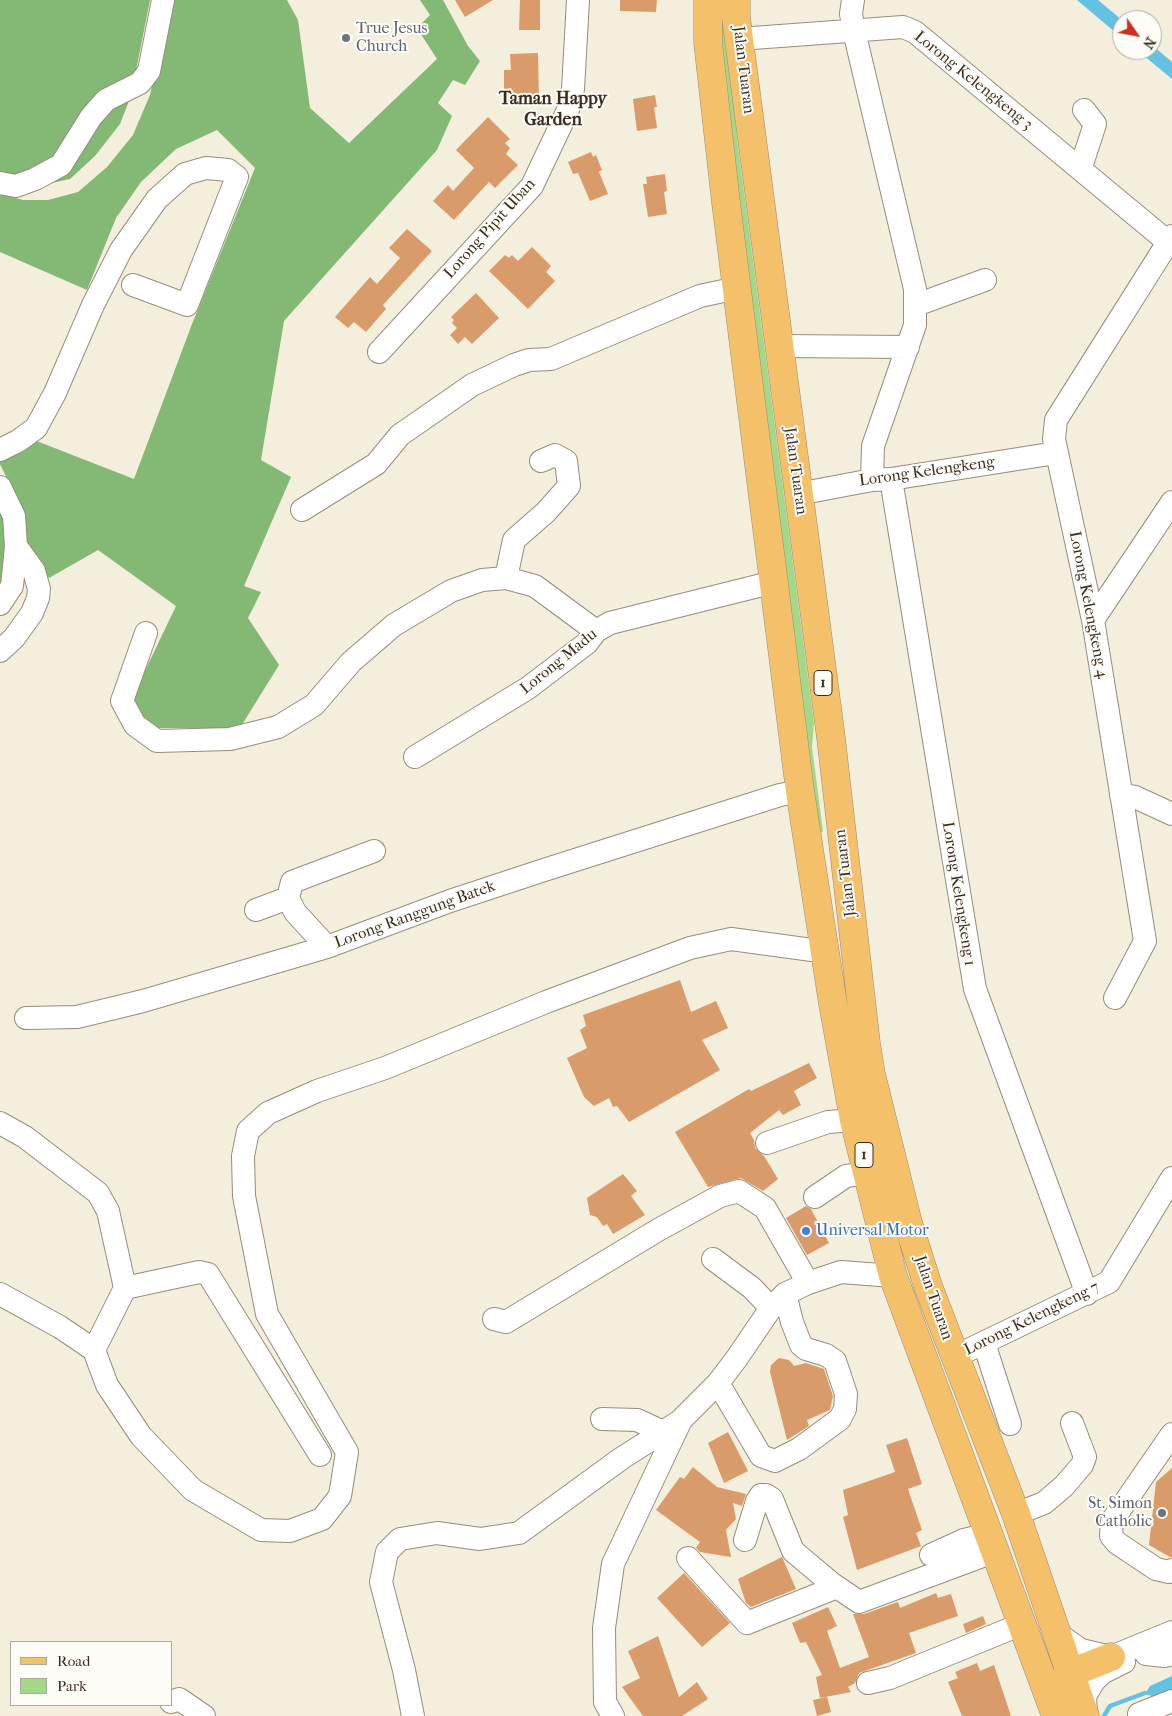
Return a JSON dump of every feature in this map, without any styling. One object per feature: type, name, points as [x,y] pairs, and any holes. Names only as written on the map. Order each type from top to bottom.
[{"type":"main road","name":"Jalan Tuaran","points":[[708,0],[708,43],[800,791],[827,952],[833,1004],[854,1120],[893,1276],[1056,1716]]},
{"type":"main road","name":"Jalan Tuaran","points":[[736,0],[739,40],[778,346],[831,738],[871,1074],[908,1223],[954,1357],[1016,1514],[1085,1716]]},
{"type":"main road","points":[[806,830],[812,839],[816,840],[822,837],[825,832],[816,750],[831,738]]},
{"type":"main road","points":[[1065,1716],[1060,1690],[1064,1680],[1071,1673],[1111,1657]]},
{"type":"street","points":[[0,183],[16,186],[35,179],[61,164],[91,117],[106,100],[140,83],[149,71],[163,0]]},
{"type":"street","points":[[157,31],[170,0]]},
{"type":"street","name":"Lorong Pipit Uban","points":[[380,352],[532,186],[568,110],[573,89],[578,0]]},
{"type":"street","name":"Lorong Kelengkeng 1","points":[[853,0],[851,14],[854,31],[916,289],[915,325],[873,446],[881,479],[975,989],[1086,1294]]},
{"type":"street","name":"Lorong Kelengkeng 3","points":[[739,40],[903,28],[915,32],[1080,168],[1170,239]]},
{"type":"street","points":[[1080,168],[1095,124],[1084,110]]},
{"type":"street","points":[[0,450],[18,441],[36,428],[55,392],[92,305],[121,250],[157,198],[185,174],[206,168],[228,170],[237,177],[187,305],[133,285]]},
{"type":"street","name":"Lorong Kelengkeng 4","points":[[1115,998],[1145,942],[1093,620],[1054,439],[1056,420],[1170,239]]},
{"type":"street","points":[[916,304],[984,280]]},
{"type":"street","points":[[302,510],[376,464],[400,435],[472,385],[529,360],[551,359],[700,296],[737,288]]},
{"type":"street","points":[[778,346],[908,347]]},
{"type":"street","name":"Lorong Kelengkeng","points":[[798,494],[881,479],[1056,453]]},
{"type":"street","points":[[506,578],[514,540],[546,512],[569,486],[566,461],[555,455],[541,462]]},
{"type":"street","points":[[0,487],[14,516],[16,546],[12,586],[0,604]]},
{"type":"street","points":[[1093,620],[1172,502]]},
{"type":"street","points":[[0,651],[14,638],[32,613],[38,598],[39,589],[34,571],[16,546]]},
{"type":"street","points":[[146,632],[122,701],[136,726],[157,741],[230,739],[278,727],[314,705],[351,662],[394,625],[451,591],[482,580],[506,578],[535,586],[596,631]]},
{"type":"street","name":"Lorong Madu","points":[[415,757],[528,688],[587,643],[596,631],[610,623],[774,582]]},
{"type":"street","name":"Lorong Ranggung Batek","points":[[26,1018],[77,1017],[143,1001],[327,946],[488,889],[780,795],[800,791]]},
{"type":"street","points":[[1121,796],[1135,797],[1172,814]]},
{"type":"street","points":[[327,946],[295,912],[288,898],[292,882],[374,851]]},
{"type":"street","points":[[256,910],[288,898]]},
{"type":"street","points":[[0,1294],[60,1327],[94,1350],[107,1385],[141,1436],[193,1490],[261,1530],[290,1531],[322,1519],[340,1496],[347,1452],[267,1314],[244,1196],[243,1156],[248,1131],[268,1113],[317,1091],[384,1068],[546,1002],[690,948],[731,940],[827,952]]},
{"type":"street","points":[[767,1143],[828,1122],[854,1120]]},
{"type":"street","points":[[0,1123],[25,1137],[98,1193],[108,1211],[126,1288],[94,1350]]},
{"type":"street","points":[[815,1197],[846,1176],[868,1173]]},
{"type":"street","name":"Lorong Kelengkeng 7","points":[[954,1357],[1109,1282],[1172,1178]]},
{"type":"street","points":[[494,1319],[506,1322],[720,1196],[739,1191],[765,1208],[808,1283]]},
{"type":"street","points":[[713,1259],[752,1288],[778,1301],[792,1322],[801,1345],[806,1349],[826,1355],[835,1362],[846,1394],[845,1409],[840,1419],[799,1449],[774,1461],[760,1456],[733,1406],[718,1383]]},
{"type":"street","points":[[126,1288],[199,1272],[208,1274],[320,1455]]},
{"type":"street","points":[[413,1716],[404,1670],[381,1582],[387,1552],[400,1539],[437,1533],[480,1539],[519,1534],[622,1458],[690,1413],[718,1383],[778,1301],[808,1283],[841,1272],[893,1276]]},
{"type":"street","points":[[984,1343],[1010,1424]]},
{"type":"street","points":[[602,1418],[637,1420],[672,1426]]},
{"type":"street","points":[[1016,1514],[1044,1502],[1064,1486],[1082,1464],[1085,1457],[1072,1422]]},
{"type":"street","points":[[613,1716],[605,1702],[604,1628],[613,1564],[672,1426]]},
{"type":"street","points":[[1172,1434],[1112,1521],[1112,1536],[1118,1543],[1156,1569],[1169,1572],[1172,1570]]},
{"type":"street","points":[[745,1540],[757,1501],[761,1495],[766,1495],[772,1499],[793,1551],[836,1587],[859,1602],[992,1543]]},
{"type":"street","points":[[931,1555],[964,1540],[992,1543]]},
{"type":"street","points":[[688,1558],[747,1622],[836,1587]]},
{"type":"street","points":[[868,1683],[890,1678],[1022,1624]]},
{"type":"street","points":[[1055,1626],[1060,1636],[1081,1650],[1111,1657],[1172,1632]]},
{"type":"street","points":[[1085,1716],[1086,1696],[1102,1673],[1114,1665],[1172,1644]]},
{"type":"street","points":[[1146,1654],[1165,1656],[1172,1654]]},
{"type":"street","points":[[172,1702],[179,1700],[184,1702],[204,1716]]},
{"type":"street","points":[[1139,1714],[1172,1701]]},
{"type":"green space","points":[[0,0],[150,0],[131,96],[120,124],[95,156],[70,179],[47,184],[0,172]]},
{"type":"green space","points":[[172,0],[287,0],[298,20],[310,108],[349,143],[437,59],[417,28],[430,15],[420,0],[443,0],[468,46],[480,61],[465,85],[453,80],[438,103],[452,116],[437,150],[284,321],[261,460],[291,477],[244,586],[261,592],[248,618],[279,665],[240,728],[157,728],[138,719],[132,698],[176,606],[98,550],[49,578],[21,535],[11,487],[0,464],[0,457],[34,440],[134,479],[192,324],[255,168],[217,130],[176,149],[141,182],[116,218],[87,290],[0,252],[0,194],[23,200],[48,200],[78,192],[107,167],[133,135],[150,95]]},
{"type":"green space","points":[[717,0],[726,0],[729,61],[738,146],[814,723],[812,747],[823,831],[821,833],[819,831],[805,725],[742,227]]},
{"type":"green space","points":[[0,509],[6,523],[5,579],[0,586]]},
{"type":"water","points":[[1077,0],[1098,0],[1112,12],[1112,30]]},
{"type":"water","points":[[1162,54],[1172,62],[1172,79],[1149,60],[1162,60]]},
{"type":"water","points":[[1172,1676],[1172,1689],[1155,1697],[1145,1694],[1150,1686]]},
{"type":"building","points":[[455,0],[493,0],[465,17]]},
{"type":"building","points":[[520,0],[540,0],[540,30],[519,30]]},
{"type":"building","points":[[620,0],[657,0],[656,12],[620,11]]},
{"type":"building","points":[[538,53],[539,100],[504,101],[504,70],[511,70],[510,54]]},
{"type":"building","points":[[655,95],[657,107],[654,107],[657,128],[637,131],[633,99]]},
{"type":"building","points":[[488,117],[510,139],[505,143],[510,148],[506,154],[518,165],[495,188],[489,182],[454,220],[433,201],[448,185],[453,191],[474,168],[456,150]]},
{"type":"building","points":[[591,152],[593,157],[596,155],[602,170],[599,172],[608,194],[590,201],[578,173],[573,174],[568,162]]},
{"type":"building","points":[[665,174],[667,191],[664,192],[667,214],[648,217],[643,184],[647,184],[646,177]]},
{"type":"building","points":[[407,229],[432,251],[383,305],[386,309],[366,332],[354,322],[348,328],[335,317],[370,277],[377,284],[400,258],[389,248]]},
{"type":"building","points":[[532,247],[551,266],[546,272],[555,281],[528,309],[489,271],[505,255],[509,258],[512,255],[518,261]]},
{"type":"building","points":[[476,293],[499,318],[472,344],[465,337],[458,344],[450,335],[457,328],[452,323],[454,320],[451,317]]},
{"type":"building","points":[[680,980],[691,1012],[716,1001],[728,1028],[702,1040],[720,1070],[629,1122],[617,1106],[613,1107],[609,1098],[594,1106],[584,1097],[567,1058],[587,1048],[580,1030],[586,1026],[583,1015]]},
{"type":"building","points":[[809,1063],[817,1078],[794,1091],[801,1105],[783,1115],[779,1110],[750,1133],[754,1140],[755,1148],[764,1156],[778,1179],[763,1191],[741,1178],[708,1187],[675,1132],[749,1089],[751,1091]]},
{"type":"building","points":[[623,1174],[637,1191],[631,1196],[645,1215],[613,1234],[607,1224],[603,1226],[597,1217],[590,1215],[587,1198]]},
{"type":"building","name":"Universal Motor","points":[[806,1206],[811,1209],[829,1243],[807,1255],[786,1218]]},
{"type":"building","points":[[779,1358],[789,1360],[794,1366],[806,1363],[824,1369],[833,1396],[830,1410],[807,1420],[809,1426],[787,1440],[770,1372],[771,1365]]},
{"type":"building","points":[[728,1432],[748,1471],[724,1483],[708,1443]]},
{"type":"building","points":[[907,1438],[922,1484],[908,1489],[922,1530],[916,1533],[921,1546],[857,1570],[843,1517],[848,1515],[843,1490],[895,1472],[886,1445]]},
{"type":"building","points":[[693,1467],[717,1487],[746,1494],[742,1506],[733,1503],[736,1519],[726,1530],[731,1557],[700,1552],[696,1548],[700,1542],[656,1510],[680,1477],[684,1479]]},
{"type":"building","name":"St. Simon Catholic","points":[[1172,1468],[1172,1557],[1170,1557],[1149,1545],[1156,1482]]},
{"type":"building","points":[[782,1557],[796,1589],[751,1607],[746,1603],[738,1579]]},
{"type":"building","points":[[684,1573],[730,1623],[702,1647],[657,1598]]},
{"type":"building","points":[[936,1593],[938,1598],[951,1594],[958,1616],[909,1633],[916,1653],[859,1673],[855,1683],[848,1687],[851,1692],[820,1698],[816,1677],[822,1675],[806,1642],[800,1643],[792,1623],[828,1607],[837,1626],[827,1631],[840,1668],[869,1657],[853,1614],[864,1614],[898,1602],[900,1608]]},
{"type":"building","points":[[983,1616],[986,1624],[966,1633],[963,1624]]},
{"type":"building","points":[[658,1636],[679,1697],[697,1682],[708,1699],[682,1716],[643,1716],[622,1687],[640,1678],[628,1651]]},
{"type":"building","points":[[977,1663],[980,1671],[994,1665],[1011,1716],[962,1716],[948,1682],[958,1678],[955,1672]]},
{"type":"building","points":[[827,1697],[831,1712],[817,1716],[813,1700]]},
{"type":"waterway","points":[[1104,1716],[1110,1706],[1145,1693]]},
{"type":"place","name":"True Jesus Church","points":[[346,38]]},
{"type":"place","name":"Universal Motor","points":[[806,1231]]},
{"type":"place","name":"St. Simon Catholic","points":[[1162,1513]]},
{"type":"district","name":"Taman Happy Garden","points":[[553,110]]}]
